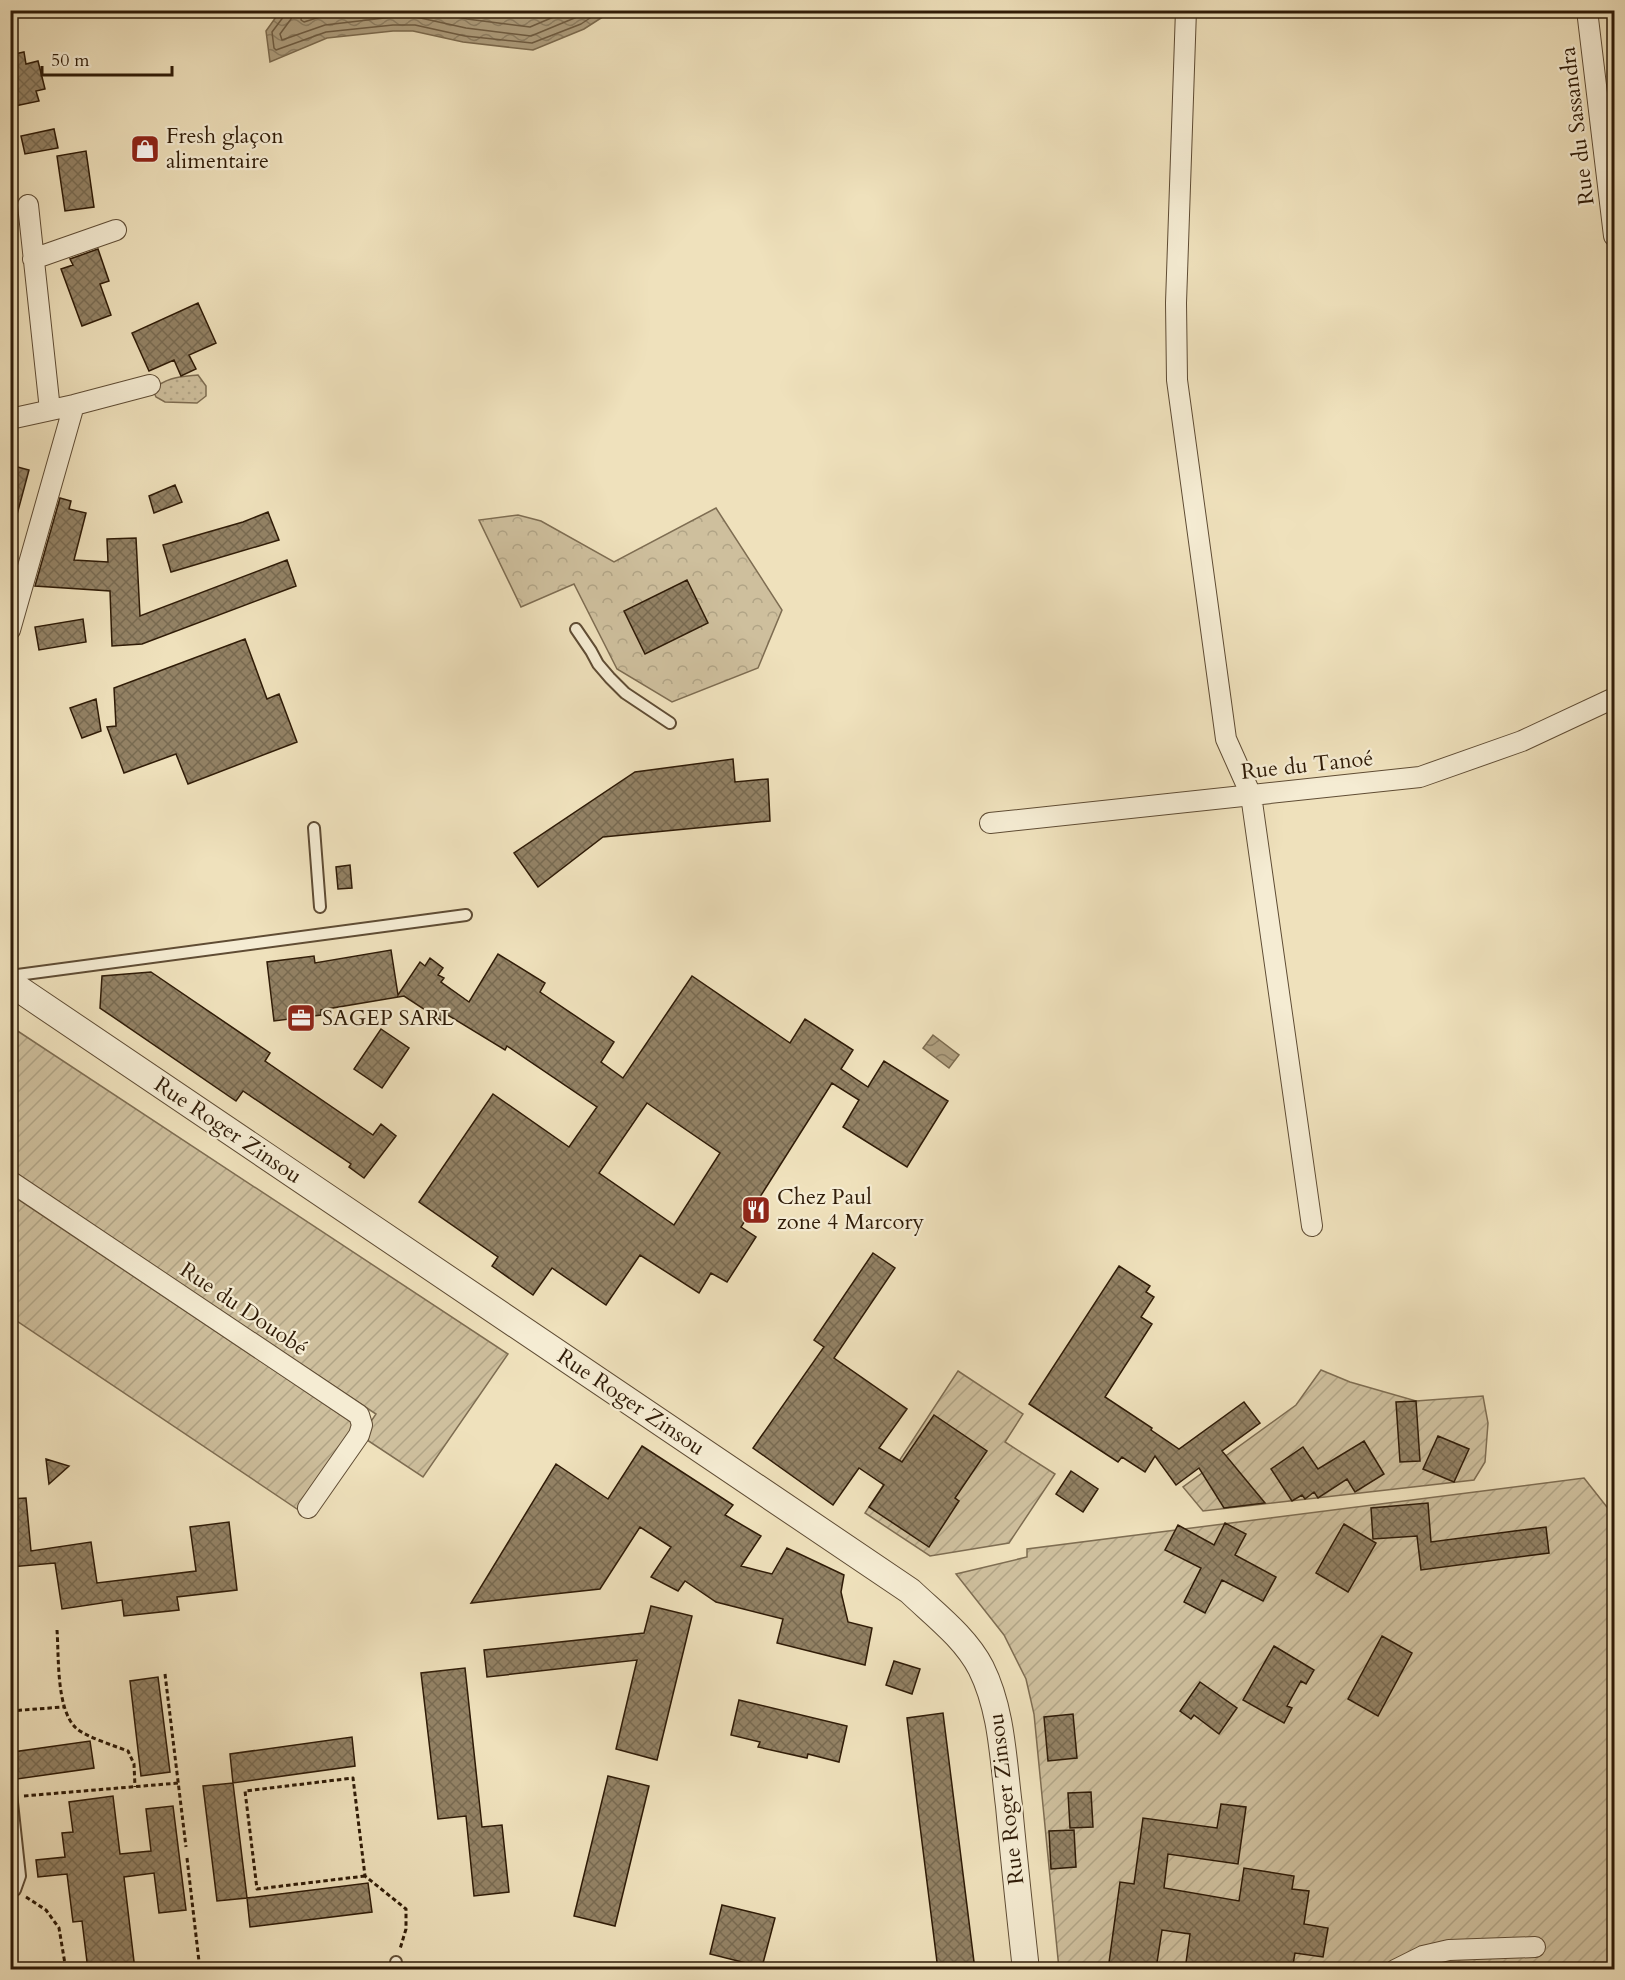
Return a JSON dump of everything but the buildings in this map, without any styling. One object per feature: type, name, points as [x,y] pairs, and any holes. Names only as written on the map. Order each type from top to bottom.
[{"type":"street","points":[[1186,10],[1176,303],[1177,380],[1227,740],[1251,795],[1312,1226]]},
{"type":"street","name":"Rue du Sassandra","points":[[1587,10],[1614,236]]},
{"type":"street","points":[[28,205],[50,411]]},
{"type":"street","points":[[33,259],[116,230]]},
{"type":"street","points":[[10,419],[150,385]]},
{"type":"street","points":[[10,630],[74,405]]},
{"type":"street","name":"Rue du Tanoé","points":[[990,823],[1420,777],[1522,741],[1614,698]]},
{"type":"street","name":"Rue Roger Zinsou","points":[[10,985],[19,988],[910,1591],[956,1635],[981,1668],[996,1705],[1026,1970]]},
{"type":"street","name":"Rue du Douobé","points":[[10,1181],[359,1415],[362,1425],[359,1435],[308,1508]]},
{"type":"street","points":[[1395,1970],[1423,1956],[1449,1950],[1535,1947]]},
{"type":"lane","points":[[576,629],[598,664],[610,678],[625,693],[670,723]]},
{"type":"lane","points":[[314,828],[320,907]]},
{"type":"lane","points":[[10,976],[466,915]]},
{"type":"lane","points":[[10,1784],[20,1876],[13,1891]]},
{"type":"path","points":[[57,1630],[63,1707],[77,1729],[128,1751],[134,1764],[135,1787]]},
{"type":"path","points":[[165,1674],[186,1847]]},
{"type":"path","points":[[10,1712],[63,1707]]},
{"type":"path","points":[[365,1876],[257,1889],[245,1791],[353,1778],[365,1876],[406,1909],[406,1929],[396,1966]]},
{"type":"path","points":[[12,1797],[178,1783]]},
{"type":"path","points":[[166,1970],[199,1967],[187,1857]]},
{"type":"path","points":[[13,1891],[46,1910],[59,1928],[66,1970]]},
{"type":"green space","points":[[198,375],[206,386],[206,396],[197,403],[165,402],[156,397],[153,390],[168,380]]},
{"type":"green space","points":[[716,508],[782,610],[758,668],[672,702],[617,669],[574,584],[521,607],[479,520],[518,515],[541,521],[614,562]]},
{"type":"green space","points":[[10,1026],[508,1354],[423,1477],[361,1436],[376,1414],[11,1172]]},
{"type":"green space","points":[[10,1194],[356,1425],[300,1511],[11,1317]]},
{"type":"green space","points":[[1321,1370],[1350,1382],[1416,1401],[1483,1396],[1488,1423],[1485,1462],[1474,1480],[1203,1511],[1183,1487],[1296,1405]]},
{"type":"green space","points":[[958,1371],[1023,1414],[1005,1442],[1055,1474],[1009,1543],[930,1556],[865,1513]]},
{"type":"green space","points":[[1584,1478],[1614,1516],[1614,1969],[1059,1969],[1034,1714],[1026,1679],[1004,1635],[956,1574],[1027,1557],[1027,1549]]},
{"type":"water","points":[[281,10],[612,11],[584,29],[533,50],[463,42],[413,31],[393,31],[327,38],[270,62],[266,31]]},
{"type":"water","points":[[933,1035],[959,1055],[949,1068],[923,1048]]},
{"type":"place","name":"Fresh glaçon alimentaire","points":[[145,149]]},
{"type":"place","name":"SAGEP SARL","points":[[301,1018]]},
{"type":"place","name":"Chez Paul zone 4 Marcory","points":[[756,1210]]}]
